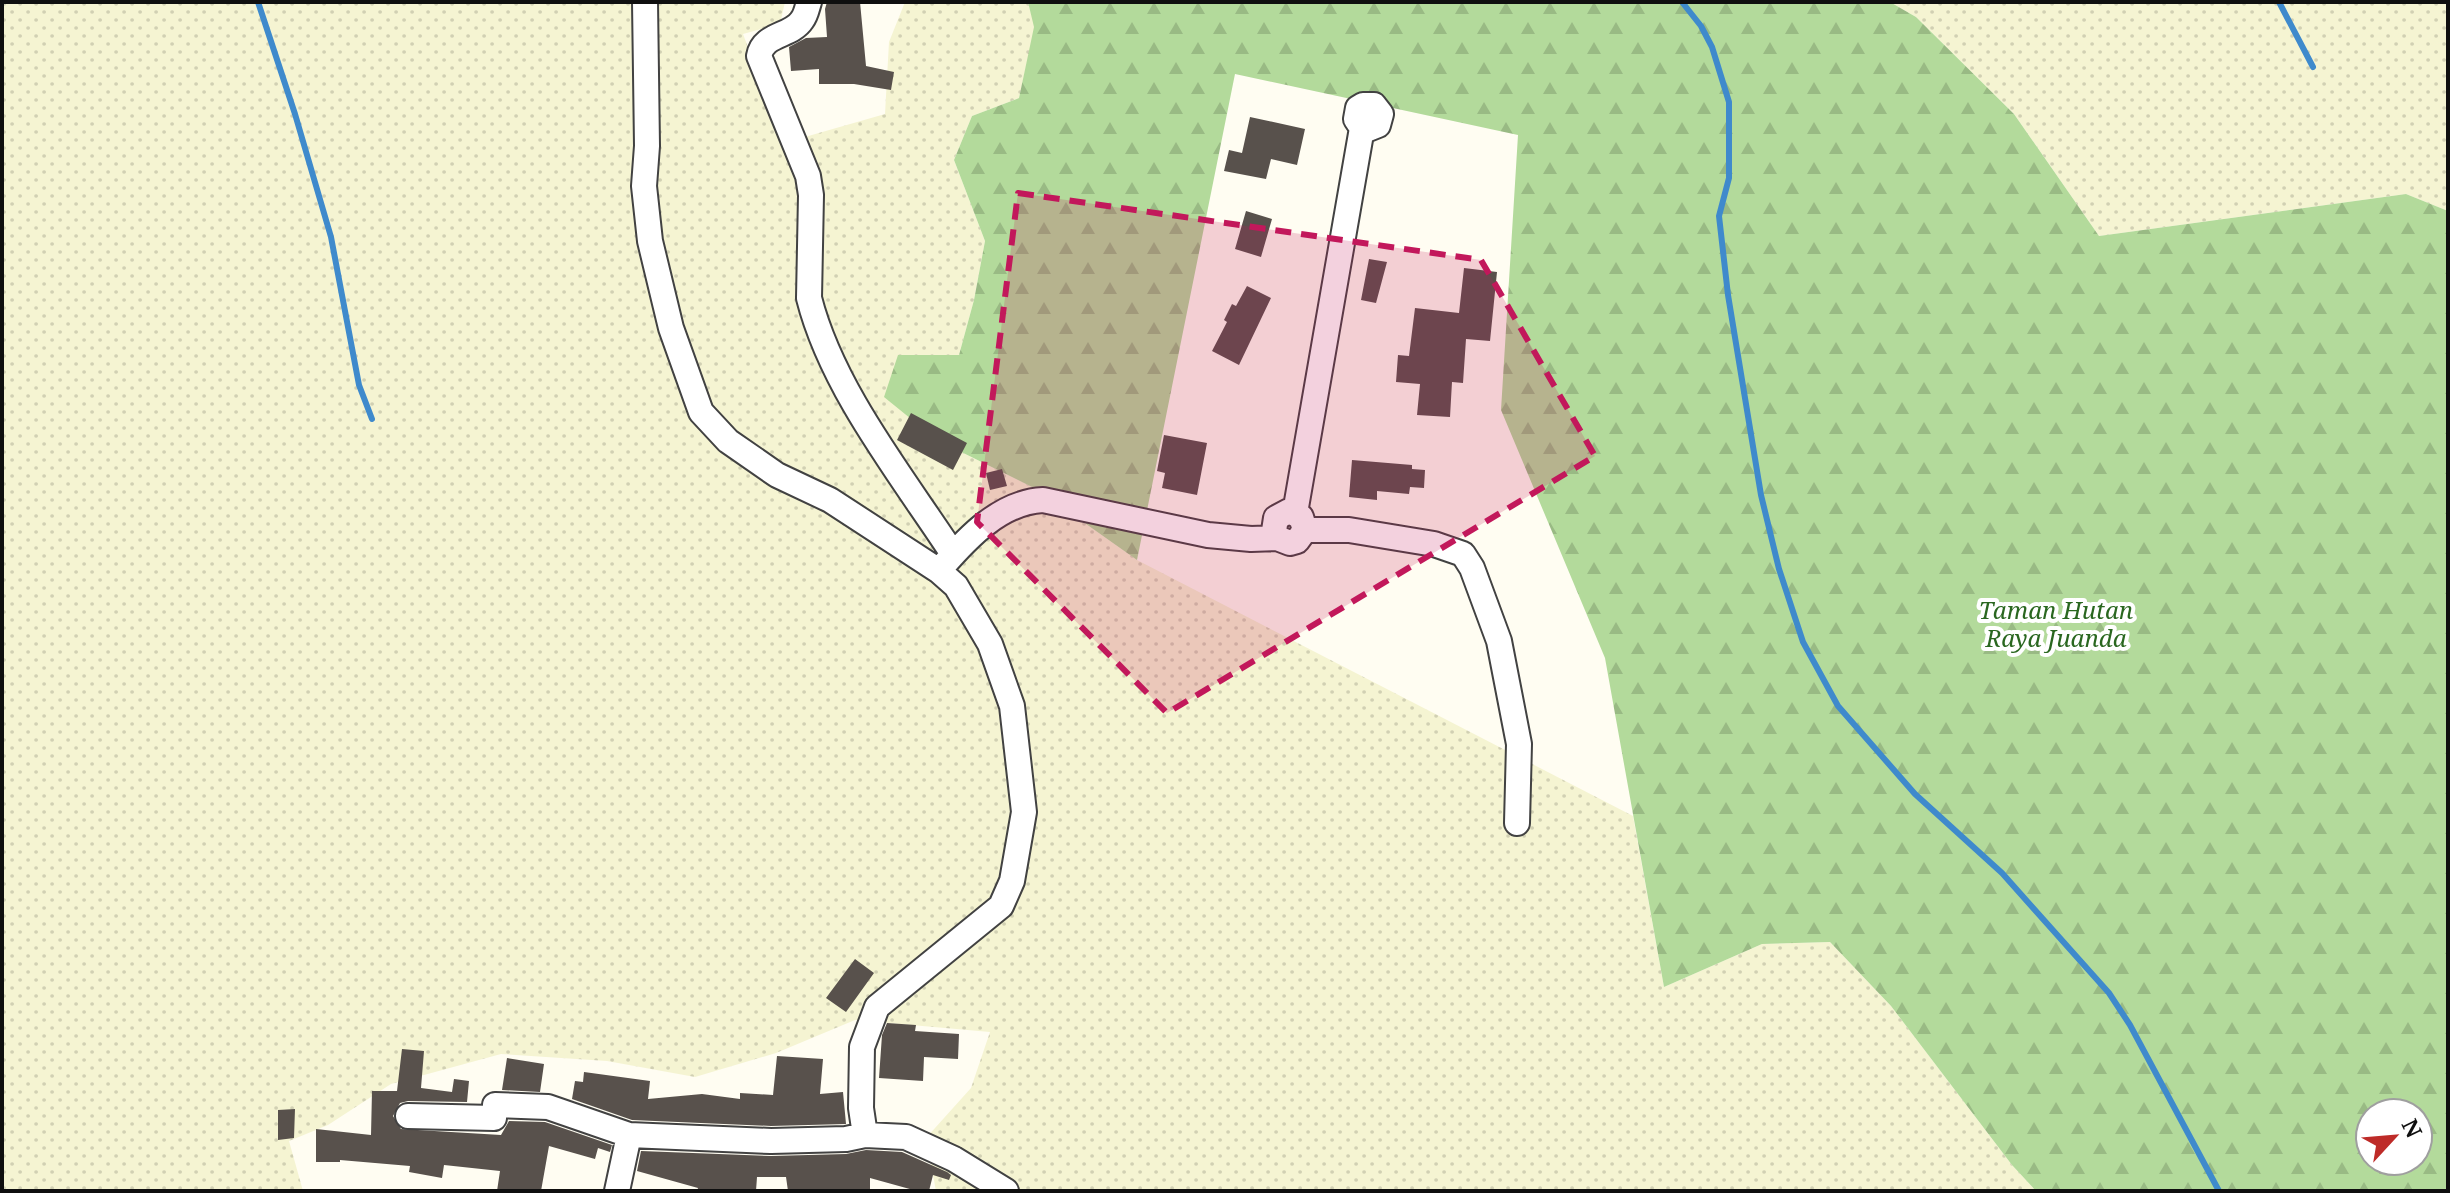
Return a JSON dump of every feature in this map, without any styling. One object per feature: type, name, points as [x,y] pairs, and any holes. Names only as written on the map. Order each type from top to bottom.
[{"type":"street","points":[[645,2],[647,146],[644,186],[650,241],[671,328],[701,412],[728,441],[777,475],[946,563]]},
{"type":"street","points":[[809,2],[803,20],[767,42],[759,56],[808,176],[811,195],[809,298],[843,386],[946,563],[994,656],[1012,706],[1024,812],[1012,881],[1001,906],[877,1007],[862,1047],[861,1108],[865,1135]]},
{"type":"street","points":[[1300,521],[1362,128]]},
{"type":"street","points":[[946,563],[994,518],[1013,506],[1043,500],[1208,535],[1251,539],[1277,538],[1274,531],[1276,518],[1282,513],[1300,521],[1434,544],[1463,554],[1472,568],[1499,641],[1519,744],[1517,823]]},
{"type":"street","points":[[408,1116],[494,1118],[495,1105],[548,1107],[629,1135],[771,1141],[846,1139],[865,1135],[906,1137],[954,1159],[1006,1191]]},
{"type":"street","points":[[617,1191],[629,1135]]},
{"type":"highlighted area","points":[[1018,193],[1481,260],[1595,456],[1167,713],[977,522]]},
{"type":"green space","points":[[2,2],[785,2],[780,24],[743,34],[784,143],[885,114],[889,42],[905,2],[1028,2],[1035,27],[1019,98],[972,116],[954,160],[985,241],[959,355],[898,355],[937,440],[1038,490],[1137,560],[1633,816],[1664,987],[1762,944],[1830,942],[1891,1006],[2012,1165],[2036,1191],[936,1191],[926,1138],[971,1088],[990,1032],[855,1020],[776,1053],[695,1077],[607,1061],[501,1054],[391,1084],[328,1125],[289,1141],[303,1191],[2,1191]]},
{"type":"green space","name":"Taman Hutan Raya Juanda","points":[[1028,2],[1890,2],[1916,17],[2014,114],[2099,236],[2406,194],[2448,211],[2448,1191],[2036,1191],[2012,1165],[1891,1006],[1830,942],[1762,944],[1664,987],[1605,658],[1501,410],[1518,135],[1235,74],[1137,560],[1038,490],[937,440],[884,397],[898,355],[959,355],[985,241],[954,160],[972,116],[1019,98],[1034,27]]},
{"type":"green space","points":[[1890,2],[2448,2],[2448,211],[2406,194],[2099,236],[2014,114],[1916,17]]},
{"type":"building","points":[[827,2],[860,2],[866,66],[894,72],[891,90],[854,84],[819,84],[819,69],[791,71],[789,47],[806,38],[827,37]]},
{"type":"building","points":[[1250,117],[1305,129],[1297,165],[1271,159],[1266,179],[1224,171],[1229,150],[1242,153]]},
{"type":"building","points":[[1246,211],[1272,219],[1261,257],[1235,249]]},
{"type":"building","points":[[1369,259],[1387,262],[1376,303],[1361,300]]},
{"type":"building","points":[[1464,268],[1497,272],[1490,341],[1466,339],[1463,383],[1452,382],[1450,417],[1417,415],[1420,384],[1396,382],[1398,355],[1409,356],[1415,308],[1459,313]]},
{"type":"building","points":[[1247,286],[1271,298],[1239,365],[1212,351],[1227,322],[1224,320],[1232,304],[1236,306]]},
{"type":"building","points":[[911,413],[967,443],[953,470],[897,440]]},
{"type":"building","points":[[1164,435],[1207,443],[1197,495],[1162,488],[1165,473],[1157,471]]},
{"type":"building","points":[[1352,460],[1412,465],[1412,469],[1425,470],[1424,488],[1410,487],[1409,494],[1377,491],[1377,500],[1349,497]]},
{"type":"building","points":[[1002,469],[1007,486],[990,490],[986,473]]},
{"type":"building","points":[[855,959],[874,973],[846,1012],[826,998]]},
{"type":"building","points":[[887,1023],[916,1025],[915,1031],[959,1034],[958,1059],[924,1057],[923,1081],[879,1078],[882,1035]]},
{"type":"building","points":[[402,1049],[424,1051],[421,1088],[452,1092],[454,1079],[469,1081],[467,1102],[400,1103],[393,1116],[401,1129],[501,1135],[509,1121],[545,1122],[612,1145],[610,1152],[598,1148],[595,1159],[549,1146],[541,1191],[497,1191],[500,1171],[444,1165],[442,1178],[409,1172],[410,1166],[340,1160],[316,1162],[316,1129],[371,1135],[372,1091],[397,1091]]},
{"type":"building","points":[[777,1056],[823,1059],[820,1094],[843,1092],[846,1124],[771,1126],[632,1120],[572,1099],[575,1081],[583,1082],[584,1072],[650,1081],[648,1099],[702,1094],[740,1099],[740,1093],[773,1095]]},
{"type":"building","points":[[507,1058],[544,1064],[540,1092],[502,1090]]},
{"type":"building","points":[[295,1109],[294,1138],[278,1140],[278,1110]]},
{"type":"building","points":[[866,1150],[902,1152],[951,1175],[949,1180],[933,1175],[929,1191],[917,1191],[870,1178],[870,1191],[788,1191],[786,1177],[757,1177],[756,1191],[697,1191],[698,1188],[637,1171],[641,1151],[771,1156],[846,1154]]},
{"type":"waterway","points":[[258,2],[331,237],[359,385],[372,419]]},
{"type":"waterway","points":[[1682,2],[1701,26],[1712,47],[1729,102],[1729,178],[1719,216],[1728,295],[1761,495],[1779,569],[1803,642],[1838,706],[1915,794],[2002,873],[2109,993],[2130,1025],[2219,1191]]},
{"type":"waterway","points":[[2279,2],[2313,67]]}]
